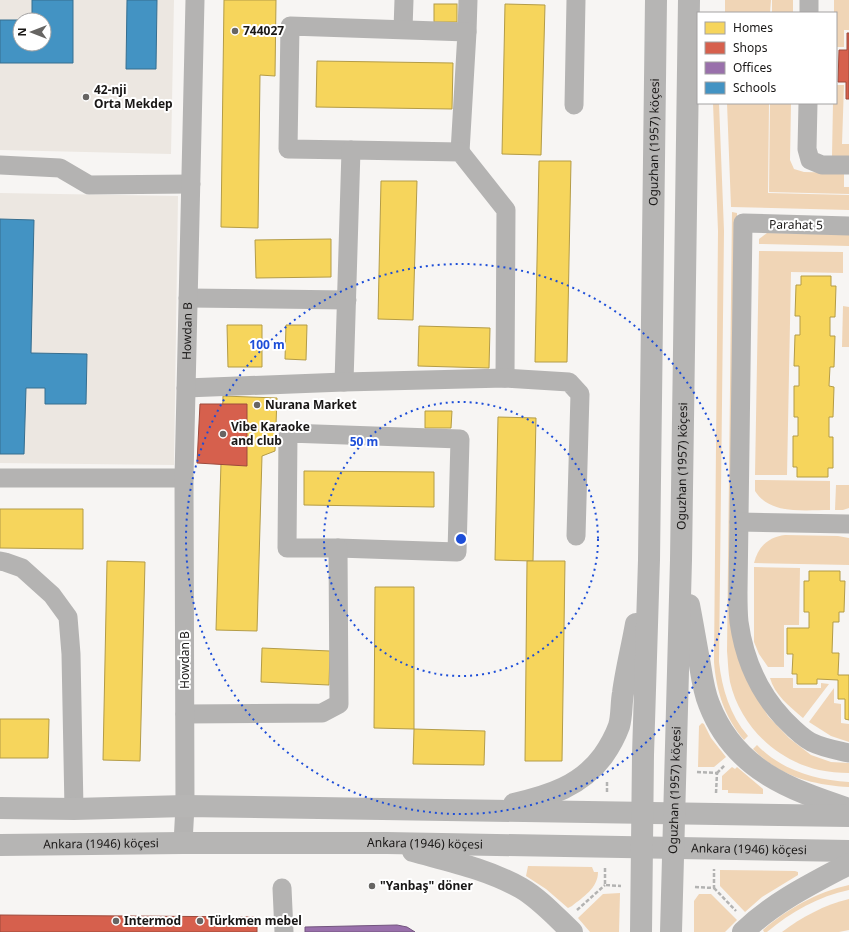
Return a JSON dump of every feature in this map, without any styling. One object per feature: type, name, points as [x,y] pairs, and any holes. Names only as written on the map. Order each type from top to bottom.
[{"type":"main road","name":"Oguzhan (1957) köçesi","points":[[641,932],[656,0]]},
{"type":"main road","name":"Oguzhan (1957) köçesi","points":[[672,932],[693,66],[689,0]]},
{"type":"main road","points":[[488,810],[534,799],[566,787],[585,776],[595,766],[614,739],[619,725],[623,692],[648,560]]},
{"type":"main road","points":[[681,560],[704,684],[709,704],[721,728],[735,747],[751,763],[774,779],[810,796],[849,809]]},
{"type":"main road","points":[[0,808],[74,809],[185,806],[849,816]]},
{"type":"main road","name":"Ankara (1946) köçesi","points":[[0,845],[183,842],[387,843],[849,850]]},
{"type":"main road","points":[[387,843],[487,872],[522,889],[573,923]]},
{"type":"main road","points":[[742,924],[757,918],[777,903],[849,864]]},
{"type":"lane","name":"Howdan B","points":[[183,842],[185,806],[184,478],[195,0]]},
{"type":"lane","points":[[403,29],[404,0]]},
{"type":"lane","points":[[468,0],[460,152],[506,210],[505,378]]},
{"type":"lane","points":[[574,105],[576,0]]},
{"type":"lane","points":[[809,12],[810,0]]},
{"type":"lane","points":[[460,152],[288,149],[290,26],[467,32]]},
{"type":"lane","points":[[808,104],[807,149],[810,160],[822,165],[849,165]]},
{"type":"lane","points":[[344,382],[351,150]]},
{"type":"lane","points":[[0,166],[60,168],[89,185],[191,184]]},
{"type":"lane","name":"Parahat 5","points":[[739,522],[743,223],[849,226]]},
{"type":"lane","points":[[188,298],[347,300]]},
{"type":"lane","points":[[186,388],[505,378],[569,382],[580,394],[576,536]]},
{"type":"lane","points":[[288,433],[460,439],[457,552],[338,548],[287,548],[288,433]]},
{"type":"lane","points":[[0,478],[184,478]]},
{"type":"lane","points":[[849,524],[739,522],[738,592],[740,623],[747,658],[760,688],[775,709],[797,732],[811,742],[829,749],[849,753]]},
{"type":"lane","points":[[185,714],[322,713],[339,704],[338,548]]},
{"type":"lane","points":[[0,561],[22,568],[52,595],[68,617],[71,654],[74,809]]},
{"type":"lane","points":[[282,888],[284,932]]},
{"type":"path","points":[[716,793],[717,773],[730,761]]},
{"type":"path","points":[[697,772],[717,773]]},
{"type":"path","points":[[573,923],[605,885],[605,868]]},
{"type":"path","points":[[714,869],[714,888],[742,924]]},
{"type":"path","points":[[605,885],[621,886]]},
{"type":"path","points":[[695,887],[714,888]]},
{"type":"shaded area","name":"42-nji Orta Mekdep","points":[[0,0],[174,0],[171,154],[0,150]]},
{"type":"shaded area","points":[[725,0],[771,0],[770,12],[725,12]]},
{"type":"shaded area","points":[[772,0],[793,0],[793,12],[772,12]]},
{"type":"shaded area","points":[[834,0],[849,0],[849,30],[844,30],[844,47],[837,47],[837,12],[834,12]]},
{"type":"shaded area","points":[[837,85],[844,85],[842,144],[849,144],[849,157],[832,156],[833,104],[837,104]]},
{"type":"shaded area","points":[[713,104],[719,104],[724,231],[719,662],[722,682],[728,701],[736,719],[748,736],[744,740],[732,723],[719,694],[714,662],[718,231]]},
{"type":"shaded area","points":[[727,104],[769,104],[768,193],[849,195],[849,210],[731,207]]},
{"type":"shaded area","points":[[770,104],[791,104],[790,160],[794,169],[804,172],[844,173],[844,187],[849,187],[849,194],[769,192]]},
{"type":"shaded area","points":[[0,193],[178,196],[174,465],[0,463]]},
{"type":"shaded area","points":[[732,212],[737,213],[732,614],[755,693],[768,716],[789,738],[811,755],[831,762],[849,763],[849,773],[823,771],[803,765],[774,749],[751,726],[735,698],[730,682],[727,651]]},
{"type":"shaded area","points":[[767,233],[849,234],[849,246],[759,244],[759,239]]},
{"type":"shaded area","points":[[759,251],[843,252],[843,273],[791,272],[787,475],[755,475]]},
{"type":"shaded area","points":[[843,306],[849,307],[849,347],[842,347]]},
{"type":"shaded area","points":[[755,480],[830,481],[830,510],[789,510],[779,508],[762,499],[755,491]]},
{"type":"shaded area","points":[[836,485],[849,485],[849,508],[835,510]]},
{"type":"shaded area","points":[[785,535],[838,536],[849,538],[849,565],[754,563],[758,552],[765,544],[774,538]]},
{"type":"shaded area","points":[[754,567],[800,568],[799,625],[784,625],[784,667],[768,667],[759,654],[754,642]]},
{"type":"shaded area","points":[[770,678],[793,678],[793,688],[821,688],[821,683],[829,684],[803,718],[779,695]]},
{"type":"shaded area","points":[[834,688],[834,703],[841,704],[841,723],[849,724],[849,742],[831,736],[809,722]]},
{"type":"shaded area","points":[[702,723],[704,724],[711,738],[726,757],[714,767],[698,767],[699,726]]},
{"type":"shaded area","points":[[757,745],[766,754],[788,767],[811,776],[849,782],[849,787],[809,781],[785,772],[774,766],[753,749]]},
{"type":"shaded area","points":[[732,767],[735,769],[737,767],[763,789],[763,794],[728,793],[728,790],[722,790],[722,776]]},
{"type":"shaded area","points":[[528,866],[592,867],[594,872],[598,872],[595,883],[589,892],[568,908],[546,889],[526,876]]},
{"type":"shaded area","points":[[720,870],[795,871],[798,872],[798,875],[762,897],[745,912],[720,886]]},
{"type":"shaded area","points":[[849,885],[849,890],[827,896],[816,901],[786,918],[767,932],[764,932],[763,930],[772,922],[792,908],[825,892]]},
{"type":"shaded area","points":[[620,893],[619,932],[590,932],[578,918],[603,894]]},
{"type":"shaded area","points":[[699,894],[711,894],[737,920],[725,932],[694,932],[694,901]]},
{"type":"shaded area","points":[[849,899],[849,930],[839,932],[782,932],[797,921],[814,912]]},
{"type":"building: Homes","points":[[224,0],[276,0],[275,76],[260,75],[258,228],[221,227]]},
{"type":"building: Homes","points":[[434,4],[457,4],[457,22],[434,22]]},
{"type":"building: Homes","points":[[505,4],[545,5],[541,155],[502,154]]},
{"type":"building: Homes","points":[[317,61],[453,63],[452,109],[316,107]]},
{"type":"building: Homes","points":[[539,161],[571,161],[567,362],[535,362]]},
{"type":"building: Homes","points":[[381,181],[417,181],[413,320],[378,319]]},
{"type":"building: Homes","points":[[331,239],[331,277],[256,278],[255,240]]},
{"type":"building: Homes","points":[[801,276],[831,276],[831,286],[836,286],[835,317],[830,317],[830,336],[835,336],[834,367],[830,367],[829,386],[834,387],[833,417],[829,417],[829,437],[833,437],[833,468],[828,468],[828,477],[797,477],[797,467],[793,467],[793,436],[798,436],[798,417],[794,417],[794,386],[799,386],[799,366],[794,366],[795,335],[800,335],[800,316],[795,316],[796,285],[801,285]]},
{"type":"building: Homes","points":[[227,325],[262,325],[262,367],[228,367]]},
{"type":"building: Homes","points":[[286,325],[307,325],[306,360],[285,359]]},
{"type":"building: Homes","points":[[419,326],[490,328],[489,368],[418,366]]},
{"type":"building: Homes","points":[[223,396],[277,398],[275,451],[262,456],[257,631],[216,630]]},
{"type":"building: Homes","points":[[425,411],[452,411],[451,428],[425,428]]},
{"type":"building: Homes","points":[[498,417],[536,418],[533,561],[495,560]]},
{"type":"building: Homes","points":[[304,471],[434,472],[434,507],[304,505]]},
{"type":"building: Homes","points":[[0,509],[83,509],[83,549],[0,548]]},
{"type":"building: Homes","points":[[107,561],[145,562],[140,761],[103,760]]},
{"type":"building: Homes","points":[[527,561],[565,561],[562,761],[525,761]]},
{"type":"building: Homes","points":[[809,571],[840,571],[840,581],[845,581],[844,612],[839,612],[839,622],[833,622],[832,653],[839,653],[838,675],[849,675],[849,720],[845,719],[845,699],[838,699],[838,680],[817,679],[817,684],[797,684],[797,674],[792,674],[793,654],[787,654],[787,628],[809,628],[809,612],[804,612],[804,581],[809,581]]},
{"type":"building: Homes","points":[[375,587],[414,587],[414,729],[374,728]]},
{"type":"building: Homes","points":[[262,648],[330,651],[329,685],[261,682]]},
{"type":"building: Homes","points":[[0,719],[49,719],[48,758],[0,758]]},
{"type":"building: Homes","points":[[414,729],[485,731],[484,765],[413,764]]},
{"type":"building: Shops","points":[[847,33],[849,33],[849,99],[846,99],[846,82],[838,82],[839,50],[847,50]]},
{"type":"building: Shops","name":"Vibe Karaoke and club","points":[[200,404],[247,404],[247,466],[197,463]]},
{"type":"building: Shops","points":[[0,915],[257,917],[257,932],[0,932]]},
{"type":"building: Offices","points":[[397,925],[407,927],[415,932],[305,932],[305,927]]},
{"type":"building: Schools","points":[[32,0],[73,0],[73,63],[0,63],[0,20],[12,20],[12,52],[52,52],[52,12],[32,12]]},
{"type":"building: Schools","points":[[127,0],[157,0],[156,69],[126,69]]},
{"type":"building: Schools","points":[[0,219],[34,220],[31,353],[87,354],[86,404],[45,404],[45,388],[26,388],[24,454],[0,454]]},
{"type":"place","name":"744027","points":[[235,31]]},
{"type":"place","name":"42-nji Orta Mekdep","points":[[86,97]]},
{"type":"place","name":"Nurana Market","points":[[257,405]]},
{"type":"place","name":"Vibe Karaoke and club","points":[[223,434]]},
{"type":"place","name":"\"Yanbaş\" döner","points":[[372,886]]},
{"type":"place","name":"Intermod","points":[[116,921]]},
{"type":"place","name":"Türkmen mebel","points":[[200,921]]}]
